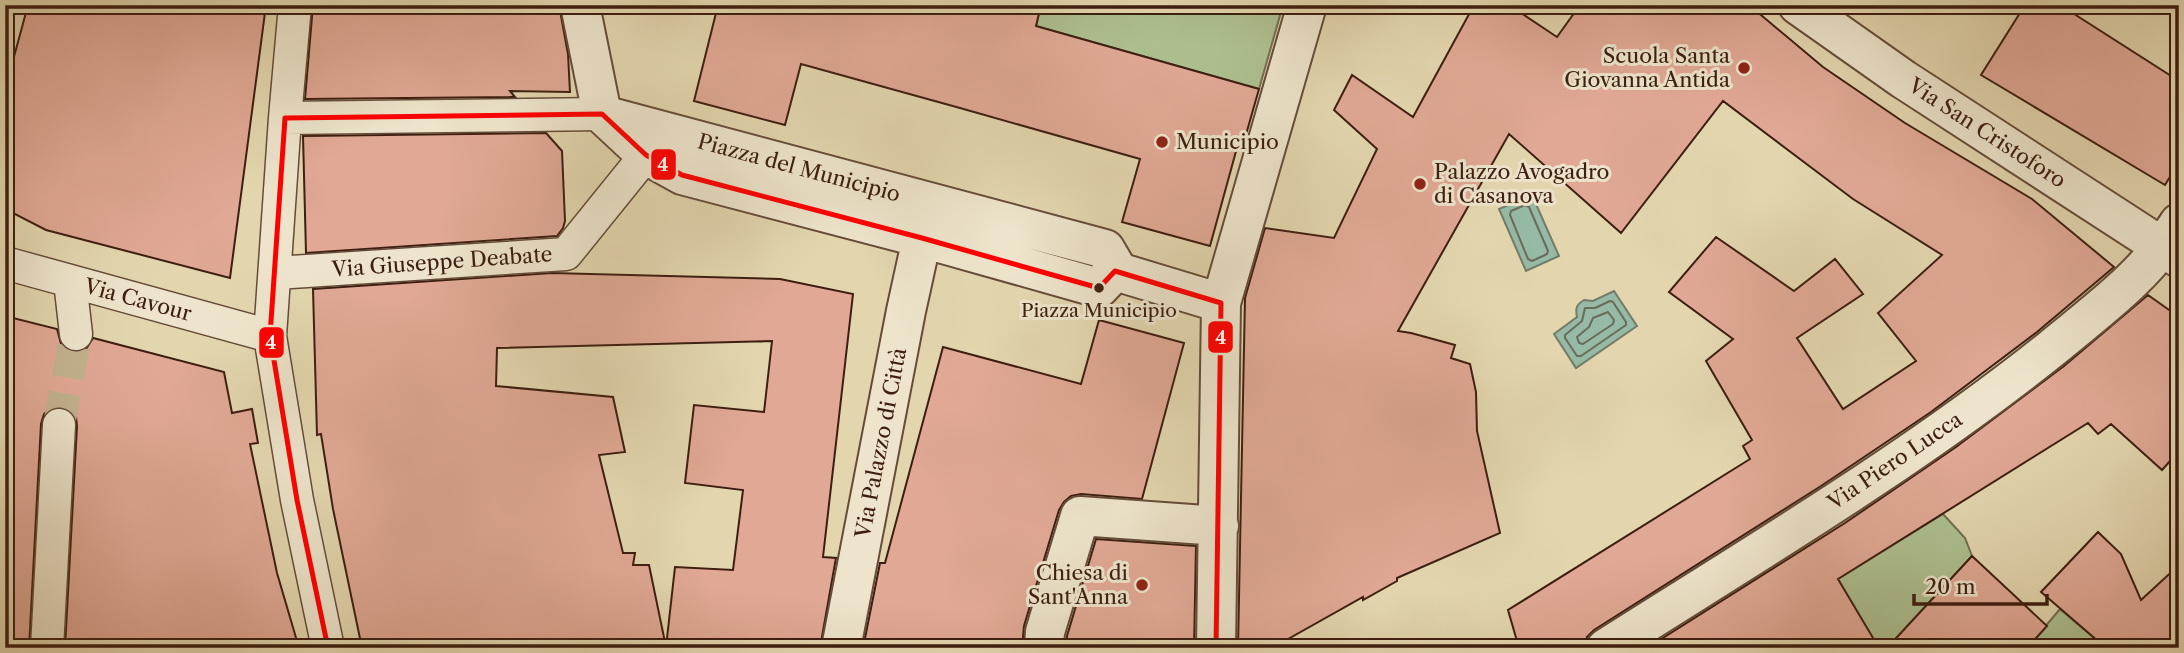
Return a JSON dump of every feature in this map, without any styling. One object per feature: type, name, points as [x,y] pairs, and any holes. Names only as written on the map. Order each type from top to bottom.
[{"type":"street","points":[[295,5],[271,336],[297,500],[328,648]]},
{"type":"street","points":[[285,118],[602,114],[580,5]]},
{"type":"street","points":[[1216,648],[1220,303],[1307,5]]},
{"type":"street","name":"Via San Cristoforo","points":[[1798,5],[1903,79],[2174,243]]},
{"type":"street","name":"Piazza del Municipio","points":[[602,114],[1105,249],[1115,271],[1099,288],[682,175],[646,155],[602,114]]},
{"type":"street","name":"Via Giuseppe Deabate","points":[[275,273],[566,254],[646,155]]},
{"type":"street","name":"Via Palazzo di Città","points":[[841,648],[922,238]]},
{"type":"street","name":"Via Piero Lucca","points":[[1606,648],[1895,465],[2025,369],[2130,285],[2174,243]]},
{"type":"street","name":"Via Cavour","points":[[5,263],[271,336]]},
{"type":"street","points":[[1115,271],[1220,303]]},
{"type":"street","points":[[70,281],[75,334]]},
{"type":"street","points":[[47,648],[59,425]]},
{"type":"street","points":[[1044,648],[1045,632],[1080,516],[1219,526]]},
{"type":"shaded area","points":[[1041,5],[1283,5],[1259,89],[1036,26]]},
{"type":"shaded area","points":[[1943,514],[1965,538],[1972,556],[1887,648],[1804,648],[1838,579]]},
{"type":"shaded area","points":[[2060,609],[2106,648],[2027,648]]},
{"type":"water","points":[[1532,195],[1559,256],[1526,271],[1499,209]]},
{"type":"water","points":[[1614,291],[1637,326],[1576,368],[1554,334],[1577,317],[1576,309],[1584,300],[1593,301]]},
{"type":"building","points":[[28,5],[266,5],[230,278],[46,230],[5,209],[5,90]]},
{"type":"building","points":[[313,5],[559,5],[568,54],[570,92],[510,91],[515,97],[305,99]]},
{"type":"building","name":"Municipio","points":[[718,5],[1041,5],[1036,26],[1259,89],[1243,145],[1238,144],[1210,246],[1122,222],[1140,159],[960,108],[801,64],[785,125],[694,101]]},
{"type":"building","points":[[1474,5],[1509,5],[1557,37],[1580,5],[1749,5],[1823,67],[1905,123],[2032,199],[2114,267],[2037,332],[1931,412],[1821,486],[1594,630],[1587,637],[1584,648],[1519,648],[1508,610],[1750,459],[1743,446],[1752,440],[1706,361],[1733,339],[1669,292],[1716,237],[1794,291],[1835,259],[1863,294],[1797,338],[1843,409],[1916,361],[1878,313],[1942,255],[1853,199],[1723,101],[1621,233],[1509,134],[1398,331],[1455,345],[1451,358],[1470,364],[1476,392],[1477,431],[1500,533],[1397,578],[1397,581],[1272,648],[1238,648],[1245,298],[1265,228],[1334,238],[1377,149],[1334,110],[1352,75],[1413,117]]},
{"type":"building","points":[[2025,5],[2060,5],[2179,81],[2179,162],[2165,185],[1981,75]]},
{"type":"building","points":[[546,133],[562,151],[565,221],[557,236],[306,253],[303,136]]},
{"type":"building","points":[[552,273],[780,279],[853,294],[823,557],[836,558],[820,648],[362,648],[333,509],[321,434],[317,435],[313,289]],"holes":[[[772,341],[764,412],[694,405],[685,483],[743,490],[733,570],[675,567],[666,647],[649,565],[633,565],[635,553],[623,553],[599,455],[625,452],[613,397],[496,386],[497,348]]]},
{"type":"building","points":[[2148,295],[2179,317],[2179,451],[2162,470],[2111,424],[2098,434],[2088,423],[1838,579],[1879,648],[1647,648],[1845,523],[1956,447],[2064,366]]},
{"type":"building","points":[[5,316],[57,329],[61,344],[69,351],[79,352],[86,349],[93,338],[224,372],[232,413],[252,409],[258,443],[250,444],[277,573],[299,648],[65,648],[77,426],[76,417],[70,410],[59,407],[51,408],[44,414],[41,424],[29,648],[5,648]]},
{"type":"building","points":[[1099,320],[1184,343],[1142,499],[1081,494],[1071,496],[1064,502],[1059,510],[1024,626],[1022,648],[863,648],[880,563],[885,563],[943,347],[1081,384]]},
{"type":"building","points":[[2098,532],[2121,554],[2141,600],[2179,565],[2179,648],[2106,648],[2041,592]]},
{"type":"building","name":"Chiesa di Sant'Anna","points":[[1096,539],[1196,546],[1194,648],[1066,648],[1067,636]]},
{"type":"building","points":[[1972,556],[2047,626],[2027,648],[1887,648]]},
{"type":"tunnel","points":[[59,425],[76,334]]},
{"type":"transit line","name":"4","points":[[328,648],[297,500],[270,336],[285,118],[602,114],[646,155],[682,175],[1099,288],[1115,271],[1221,303],[1216,648]]},
{"type":"place","name":"Scuola Santa Giovanna Antida","points":[[1744,68]]},
{"type":"place","name":"Municipio","points":[[1162,142]]},
{"type":"place","name":"Palazzo Avogadro di Casanova","points":[[1420,184]]},
{"type":"place","name":"Piazza Municipio","points":[[1099,288]]},
{"type":"place","name":"Chiesa di Sant'Anna","points":[[1142,585]]}]
